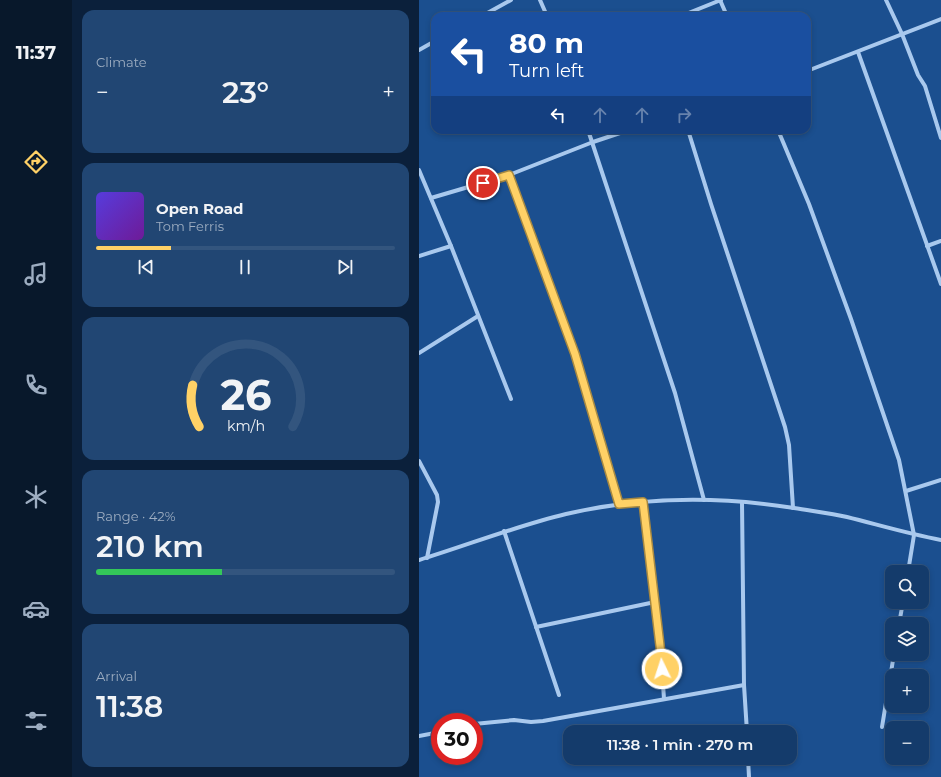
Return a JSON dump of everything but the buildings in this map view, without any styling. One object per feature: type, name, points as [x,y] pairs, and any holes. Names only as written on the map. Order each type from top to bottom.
[{"type":"street","points":[[489,12],[511,0]]},
{"type":"street","points":[[540,0],[545,12]]},
{"type":"street","points":[[691,12],[720,0],[725,12]]},
{"type":"street","points":[[886,0],[902,34],[918,75],[925,86],[941,138]]},
{"type":"street","points":[[811,70],[941,19]]},
{"type":"street","points":[[419,50],[431,43]]},
{"type":"street","points":[[858,52],[941,284]]},
{"type":"street","points":[[590,134],[675,393],[704,500]]},
{"type":"street","points":[[431,198],[509,175],[617,134]]},
{"type":"street","points":[[689,134],[785,427],[789,445],[793,508]]},
{"type":"street","points":[[780,134],[809,204],[851,319],[899,460],[914,535],[909,565]]},
{"type":"street","points":[[419,170],[451,246],[511,399]]},
{"type":"street","points":[[509,175],[575,354],[619,504]]},
{"type":"street","points":[[927,246],[941,241]]},
{"type":"street","points":[[419,256],[451,246]]},
{"type":"street","points":[[419,353],[478,316]]},
{"type":"street","points":[[419,461],[437,495],[438,502],[427,558]]},
{"type":"street","points":[[906,491],[941,480]]},
{"type":"street","points":[[419,560],[504,531],[565,514],[619,504],[643,502],[704,500],[742,502],[793,508],[846,517],[914,535],[941,540]]},
{"type":"street","points":[[643,502],[661,654],[663,699]]},
{"type":"street","points":[[742,502],[743,684],[746,725]]},
{"type":"street","points":[[504,531],[559,695]]},
{"type":"street","points":[[537,627],[655,602]]},
{"type":"street","points":[[882,726],[893,661]]},
{"type":"street","points":[[483,723],[514,720],[531,722],[543,721],[743,684]]},
{"type":"street","points":[[419,736],[431,734]]},
{"type":"street","points":[[748,765],[749,777]]},
{"type":"route","points":[[483,183],[509,175],[575,354],[619,504],[643,502],[662,669]]}]
